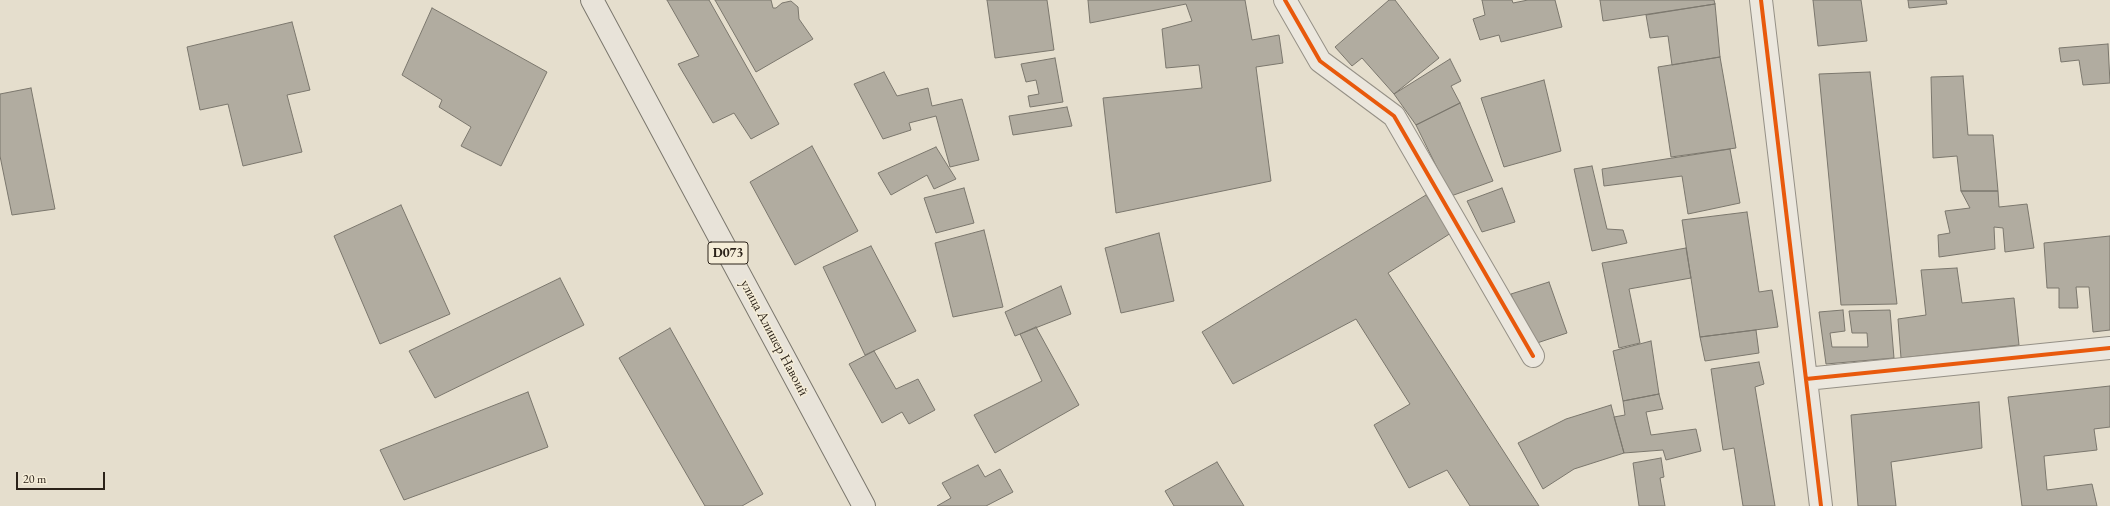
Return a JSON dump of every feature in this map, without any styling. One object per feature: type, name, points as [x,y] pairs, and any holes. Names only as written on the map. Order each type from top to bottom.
[{"type":"main road","name":"улица Алишер Навоий","points":[[592,0],[864,506]]},
{"type":"street","points":[[1285,0],[1320,61],[1394,116],[1533,356]]},
{"type":"street","points":[[1761,0],[1821,506]]},
{"type":"street","points":[[1806,379],[2110,348]]},
{"type":"building","points":[[667,0],[709,0],[779,124],[751,139],[734,113],[713,123],[678,64],[699,56]]},
{"type":"building","points":[[715,0],[771,0],[773,8],[776,8],[782,3],[791,1],[798,7],[799,19],[813,39],[756,72]]},
{"type":"building","points":[[987,0],[1047,0],[1054,50],[995,58]]},
{"type":"building","points":[[1088,0],[1245,0],[1252,40],[1279,35],[1283,63],[1256,67],[1271,181],[1116,213],[1103,98],[1202,88],[1199,65],[1166,68],[1162,29],[1192,21],[1186,4],[1090,23]]},
{"type":"building","points":[[1389,0],[1395,0],[1439,58],[1394,94],[1362,58],[1352,66],[1335,47]]},
{"type":"building","points":[[1482,0],[1512,0],[1513,3],[1528,0],[1555,0],[1562,27],[1501,42],[1499,35],[1480,40],[1473,19],[1485,15]]},
{"type":"building","points":[[1600,0],[1714,0],[1715,4],[1603,21]]},
{"type":"building","points":[[1813,0],[1861,0],[1867,41],[1818,46]]},
{"type":"building","points":[[1908,0],[1946,0],[1947,4],[1909,8]]},
{"type":"building","points":[[1715,4],[1720,57],[1672,65],[1668,36],[1650,38],[1646,15]]},
{"type":"building","points":[[432,8],[547,72],[501,166],[461,146],[471,127],[439,107],[442,100],[402,75]]},
{"type":"building","points":[[292,22],[310,90],[287,95],[302,152],[243,166],[228,104],[200,110],[187,47]]},
{"type":"building","points":[[2108,44],[2110,83],[2083,85],[2079,60],[2061,62],[2059,48]]},
{"type":"building","points":[[1720,57],[1736,148],[1671,157],[1658,67]]},
{"type":"building","points":[[1055,58],[1063,102],[1030,107],[1028,96],[1039,94],[1036,80],[1026,82],[1021,64]]},
{"type":"building","points":[[1450,59],[1461,81],[1451,86],[1460,103],[1416,125],[1394,94]]},
{"type":"building","points":[[884,72],[897,96],[928,88],[932,106],[962,99],[979,160],[950,167],[936,116],[909,123],[911,130],[883,139],[854,84]]},
{"type":"building","points":[[1870,72],[1897,304],[1841,305],[1819,74]]},
{"type":"building","points":[[1963,76],[1968,135],[1993,135],[1998,191],[1961,191],[1957,156],[1933,158],[1931,77]]},
{"type":"building","points":[[1544,80],[1561,151],[1504,167],[1481,98]]},
{"type":"building","points":[[31,88],[55,209],[12,215],[0,156],[0,94]]},
{"type":"building","points":[[1460,103],[1493,181],[1451,196],[1416,125]]},
{"type":"building","points":[[1067,107],[1072,126],[1013,135],[1009,116]]},
{"type":"building","points":[[812,146],[858,231],[795,265],[750,182]]},
{"type":"building","points":[[936,147],[956,179],[934,189],[927,175],[891,195],[878,173]]},
{"type":"building","points":[[1730,149],[1740,203],[1688,214],[1682,176],[1604,186],[1602,169]]},
{"type":"building","points":[[1592,166],[1607,229],[1623,230],[1627,243],[1592,251],[1574,169]]},
{"type":"building","points":[[964,188],[974,223],[936,233],[924,198]]},
{"type":"building","points":[[1502,188],[1515,222],[1482,232],[1467,201]]},
{"type":"building","points":[[1961,191],[1998,191],[1999,207],[2027,204],[2034,248],[2005,252],[2003,228],[1994,227],[1995,249],[1939,257],[1938,235],[1950,233],[1945,211],[1970,208]]},
{"type":"building","points":[[1426,195],[1451,233],[1388,273],[1539,506],[1470,506],[1447,470],[1409,488],[1374,425],[1410,404],[1356,319],[1233,384],[1202,332]]},
{"type":"building","points":[[401,205],[450,314],[380,344],[334,236]]},
{"type":"building","points":[[1747,212],[1759,292],[1772,290],[1778,327],[1700,337],[1682,220]]},
{"type":"building","points":[[984,230],[1003,307],[953,317],[935,243]]},
{"type":"building","points":[[1159,233],[1174,301],[1121,313],[1105,248]]},
{"type":"building","points":[[2110,236],[2110,330],[2093,332],[2089,287],[2076,287],[2078,308],[2059,308],[2059,288],[2047,288],[2044,243]]},
{"type":"building","points":[[871,246],[916,331],[865,355],[823,267]]},
{"type":"building","points":[[1686,248],[1691,278],[1629,289],[1640,343],[1619,348],[1602,263]]},
{"type":"building","points":[[1957,268],[1962,303],[2014,298],[2019,345],[1901,358],[1898,319],[1926,315],[1921,270]]},
{"type":"building","points":[[560,278],[584,325],[435,398],[409,351]]},
{"type":"building","points":[[1549,282],[1567,333],[1531,345],[1511,294]]},
{"type":"building","points":[[1061,286],[1071,314],[1015,336],[1005,312]]},
{"type":"building","points":[[1843,310],[1845,331],[1830,333],[1832,347],[1868,347],[1867,333],[1852,333],[1849,311],[1890,310],[1894,358],[1826,364],[1819,312]]},
{"type":"building","points":[[1036,327],[1079,405],[995,453],[974,415],[1042,381],[1020,334]]},
{"type":"building","points":[[670,328],[763,494],[742,506],[705,506],[619,358]]},
{"type":"building","points":[[1756,330],[1759,353],[1705,361],[1700,337]]},
{"type":"building","points":[[1651,341],[1659,394],[1623,401],[1613,351]]},
{"type":"building","points":[[874,351],[896,389],[918,379],[935,410],[909,424],[902,412],[882,423],[849,364]]},
{"type":"building","points":[[1759,362],[1764,384],[1755,387],[1775,506],[1743,506],[1734,448],[1723,450],[1711,369]]},
{"type":"building","points":[[2110,386],[2110,427],[2094,429],[2097,450],[2044,456],[2047,490],[2092,484],[2097,506],[2022,506],[2008,397]]},
{"type":"building","points":[[528,392],[548,447],[404,500],[380,450]]},
{"type":"building","points":[[1659,394],[1663,409],[1646,412],[1651,435],[1696,429],[1701,451],[1666,460],[1663,450],[1624,453],[1614,417],[1625,415],[1623,401]]},
{"type":"building","points":[[1979,402],[1982,448],[1891,462],[1896,506],[1858,506],[1851,415]]},
{"type":"building","points":[[1611,405],[1624,453],[1574,469],[1543,489],[1518,443],[1566,419]]},
{"type":"building","points":[[1661,458],[1664,477],[1660,478],[1665,506],[1639,506],[1633,463]]},
{"type":"building","points":[[1217,462],[1244,506],[1174,506],[1165,491]]},
{"type":"building","points":[[978,465],[985,477],[1000,469],[1013,492],[986,506],[937,506],[951,498],[942,483]]},
{"type":"cycle path","points":[[1285,0],[1320,61],[1394,116],[1533,356]]},
{"type":"cycle path","points":[[1761,0],[1821,506]]},
{"type":"cycle path","points":[[1806,379],[2110,348]]}]
